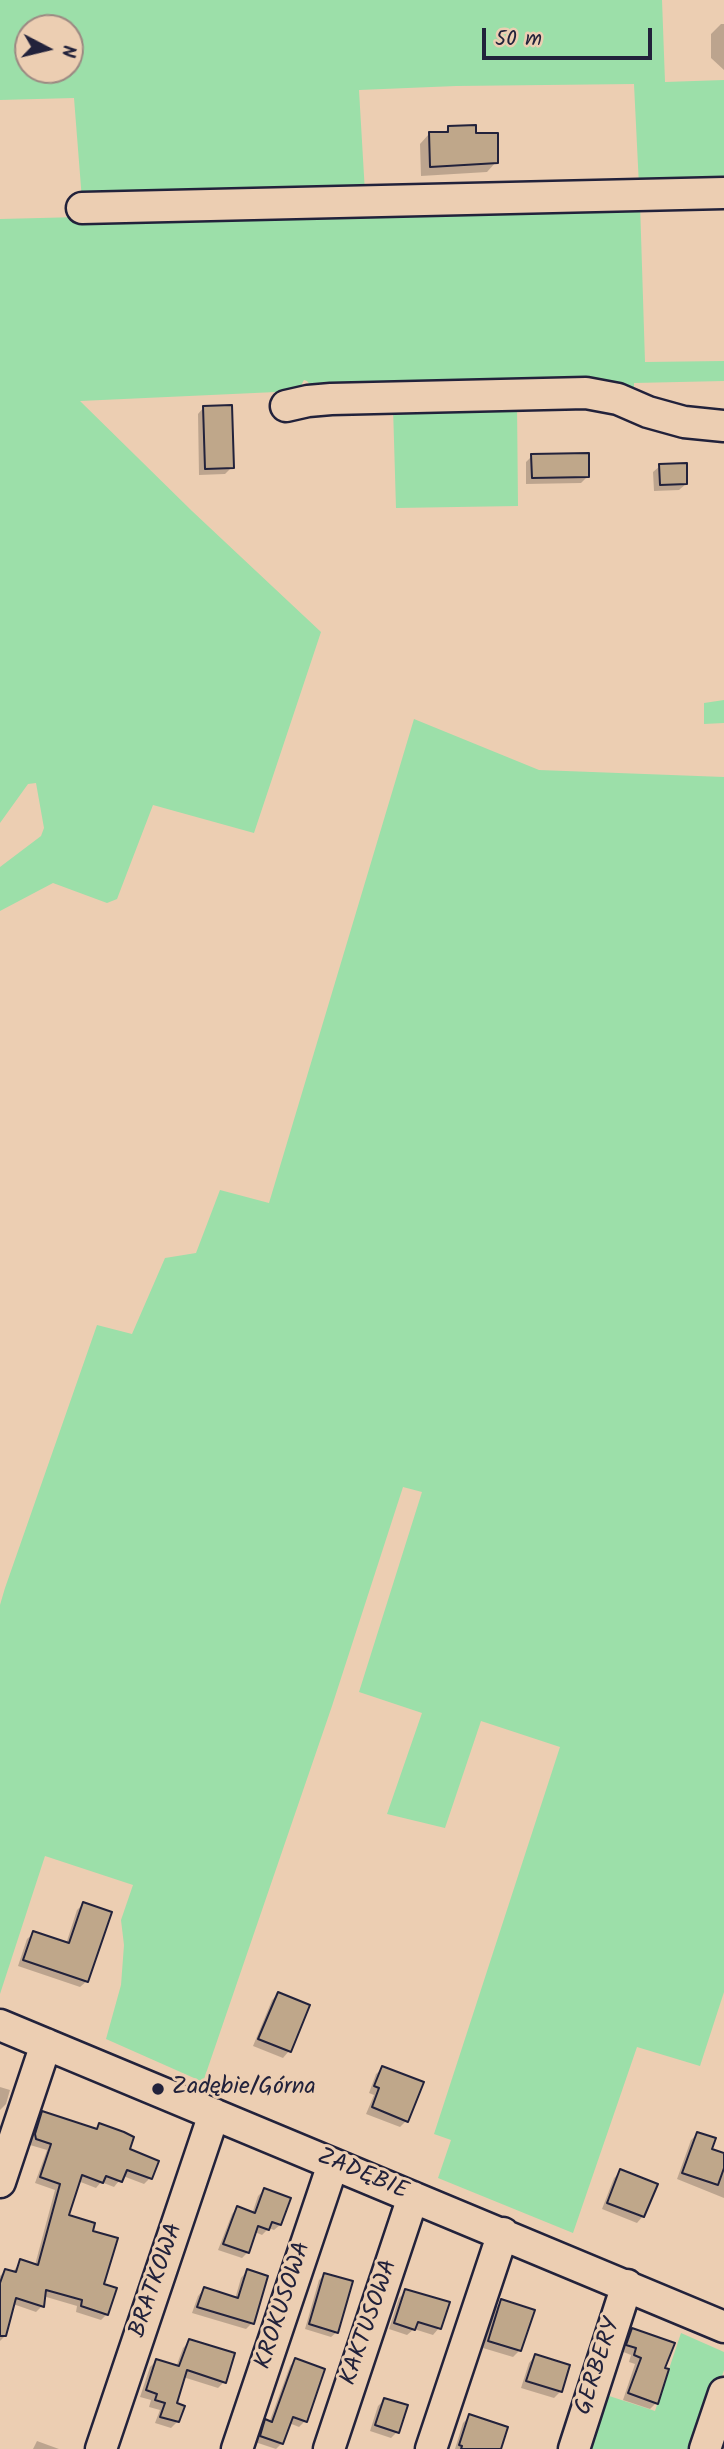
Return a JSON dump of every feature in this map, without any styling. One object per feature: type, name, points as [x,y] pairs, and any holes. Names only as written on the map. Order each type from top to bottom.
[{"type":"street","points":[[82,208],[724,194]]},
{"type":"street","points":[[286,406],[331,399],[586,393],[618,399],[648,412],[684,422],[724,426]]},
{"type":"street","name":"ZADĘBIE","points":[[0,2025],[724,2326]]},
{"type":"street","points":[[0,2182],[46,2044]]},
{"type":"street","name":"BRATKOWA","points":[[101,2449],[214,2113]]},
{"type":"street","name":"KROKUSOWA","points":[[237,2449],[333,2164]]},
{"type":"street","name":"KAKTUSOWA","points":[[329,2449],[413,2197]]},
{"type":"street","points":[[431,2449],[503,2234]]},
{"type":"street","name":"GERBERY","points":[[574,2449],[627,2285]]},
{"type":"street","points":[[705,2449],[724,2393]]},
{"type":"green space","points":[[0,0],[662,0],[665,82],[724,80],[724,183],[639,186],[634,84],[456,86],[359,90],[365,193],[82,200],[74,98],[0,100]]},
{"type":"green space","points":[[640,203],[645,362],[724,361],[724,381],[634,383],[634,399],[312,387],[304,380],[298,391],[80,401],[321,632],[254,833],[153,805],[117,899],[107,903],[53,883],[0,911],[0,867],[41,836],[44,828],[36,783],[28,784],[0,823],[0,219]]},
{"type":"green space","points":[[517,404],[518,506],[396,508],[393,407]]},
{"type":"green space","points":[[724,700],[724,723],[704,724],[704,703]]},
{"type":"green space","points":[[414,719],[539,770],[724,777],[724,1992],[700,2066],[637,2047],[573,2233],[438,2178],[451,2140],[434,2134],[560,1747],[481,1721],[445,1828],[387,1814],[422,1713],[359,1692],[422,1492],[403,1487],[332,1706],[203,2082],[106,2039],[121,1985],[124,1945],[121,1920],[133,1885],[45,1856],[0,1994],[0,1605],[5,1588],[97,1325],[132,1334],[165,1258],[196,1253],[220,1190],[269,1203]]},
{"type":"green space","points":[[681,2333],[724,2352],[724,2370],[698,2449],[579,2449],[597,2392],[655,2411]]},
{"type":"building","points":[[476,125],[476,133],[498,133],[498,163],[430,167],[429,132],[448,132],[448,126]]},
{"type":"building","points":[[232,405],[234,468],[205,469],[203,406]]},
{"type":"building","points":[[589,453],[589,477],[532,478],[531,454]]},
{"type":"building","points":[[687,463],[687,484],[660,485],[659,464]]},
{"type":"building","points":[[83,1902],[112,1912],[88,1982],[23,1960],[33,1931],[69,1943]]},
{"type":"building","points":[[278,1992],[310,2005],[291,2052],[258,2039]]},
{"type":"building","points":[[382,2066],[424,2082],[408,2122],[372,2107],[379,2088],[374,2086]]},
{"type":"building","points":[[42,2111],[97,2129],[99,2123],[124,2132],[134,2137],[130,2149],[159,2161],[152,2179],[127,2170],[122,2182],[106,2176],[103,2183],[82,2175],[69,2215],[95,2223],[93,2231],[118,2238],[104,2284],[117,2288],[108,2315],[81,2306],[82,2300],[46,2290],[44,2307],[16,2298],[6,2336],[0,2336],[0,2283],[5,2269],[16,2272],[20,2259],[38,2265],[60,2184],[40,2177],[51,2144],[36,2139]]},
{"type":"building","points":[[697,2132],[716,2138],[712,2149],[724,2153],[724,2168],[718,2185],[682,2173]]},
{"type":"building","points":[[620,2169],[658,2184],[644,2217],[607,2203]]},
{"type":"building","points":[[264,2188],[291,2198],[281,2225],[272,2222],[269,2230],[258,2226],[249,2253],[223,2244],[237,2206],[255,2213]]},
{"type":"building","points":[[247,2269],[268,2276],[254,2324],[197,2307],[204,2287],[238,2298]]},
{"type":"building","points":[[324,2273],[353,2281],[338,2333],[309,2324]]},
{"type":"building","points":[[405,2289],[450,2302],[441,2329],[418,2322],[415,2330],[394,2323]]},
{"type":"building","points":[[501,2299],[535,2310],[521,2351],[488,2341]]},
{"type":"building","points":[[632,2328],[675,2343],[665,2368],[669,2369],[658,2404],[628,2393],[641,2358],[634,2355],[636,2348],[626,2345]]},
{"type":"building","points":[[189,2339],[235,2353],[226,2383],[187,2370],[177,2403],[185,2406],[179,2422],[160,2417],[165,2403],[155,2400],[157,2394],[146,2390],[156,2359],[179,2366]]},
{"type":"building","points":[[535,2354],[570,2365],[562,2392],[526,2381]]},
{"type":"building","points":[[295,2358],[325,2369],[307,2422],[293,2417],[283,2444],[260,2436],[265,2419],[272,2422]]},
{"type":"building","points":[[384,2398],[408,2405],[399,2433],[375,2425]]},
{"type":"building","points":[[469,2414],[508,2427],[501,2449],[461,2449],[462,2446],[459,2445]]},
{"type":"place","name":"Zadębie/Górna","points":[[158,2089]]}]
